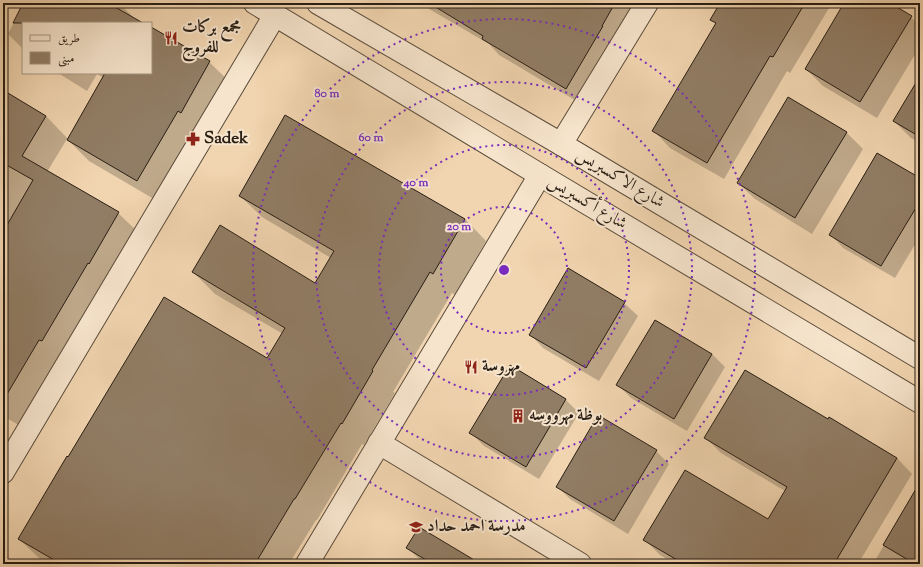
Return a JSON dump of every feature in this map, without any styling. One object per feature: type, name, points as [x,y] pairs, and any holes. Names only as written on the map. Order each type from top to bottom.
[{"type":"street","name":"شارع أكسبريس","points":[[255,3],[920,402]]},
{"type":"street","name":"شارع الاكسبريس","points":[[318,3],[561,144],[920,358]]},
{"type":"street","points":[[561,144],[647,3]]},
{"type":"street","points":[[3,472],[275,15]]},
{"type":"street","points":[[307,564],[540,175]]},
{"type":"street","points":[[379,443],[580,564]]},
{"type":"building","points":[[23,3],[108,3],[141,22],[22,22],[13,23]]},
{"type":"building","points":[[429,3],[615,3],[566,89],[482,39],[483,36]]},
{"type":"building","points":[[720,3],[805,3],[773,57],[770,56],[707,163],[652,131],[716,23],[710,20]]},
{"type":"building","points":[[844,3],[890,3],[912,16],[860,102],[805,69]]},
{"type":"building","points":[[152,28],[210,61],[181,113],[178,111],[137,181],[67,140],[104,74],[152,74]]},
{"type":"building","points":[[920,76],[920,137],[893,121]]},
{"type":"building","points":[[3,90],[46,116],[22,156],[119,212],[42,341],[39,340],[3,401],[3,232],[33,180],[3,163]]},
{"type":"building","points":[[788,97],[847,132],[795,218],[737,183]]},
{"type":"building","points":[[285,115],[465,219],[433,274],[430,272],[342,424],[341,423],[255,564],[61,564],[18,539],[164,297],[267,358],[285,328],[192,272],[220,225],[315,283],[334,251],[239,196]]},
{"type":"building","points":[[877,153],[920,178],[920,201],[881,266],[829,235]]},
{"type":"building","points":[[568,268],[625,302],[586,368],[529,335]]},
{"type":"building","points":[[655,320],[712,354],[674,419],[616,385]]},
{"type":"building","name":"بوظة مهرووسه","points":[[510,365],[566,399],[526,467],[469,433]]},
{"type":"building","points":[[745,370],[828,419],[829,417],[897,458],[834,564],[684,564],[643,540],[685,470],[768,519],[787,487],[704,438]]},
{"type":"building","points":[[598,415],[657,450],[614,521],[556,487]]},
{"type":"building","points":[[920,482],[920,564],[915,564],[883,545]]},
{"type":"building","points":[[419,527],[481,564],[433,564],[406,548]]},
{"type":"place","name":"مجمع بركات للفروج","points":[[171,38]]},
{"type":"place","name":"Sadek","points":[[193,139]]},
{"type":"place","name":"مهروسة","points":[[471,367]]},
{"type":"place","name":"بوظة مهرووسه","points":[[518,416]]},
{"type":"place","name":"مدرسة احمد حداد","points":[[416,527]]}]
